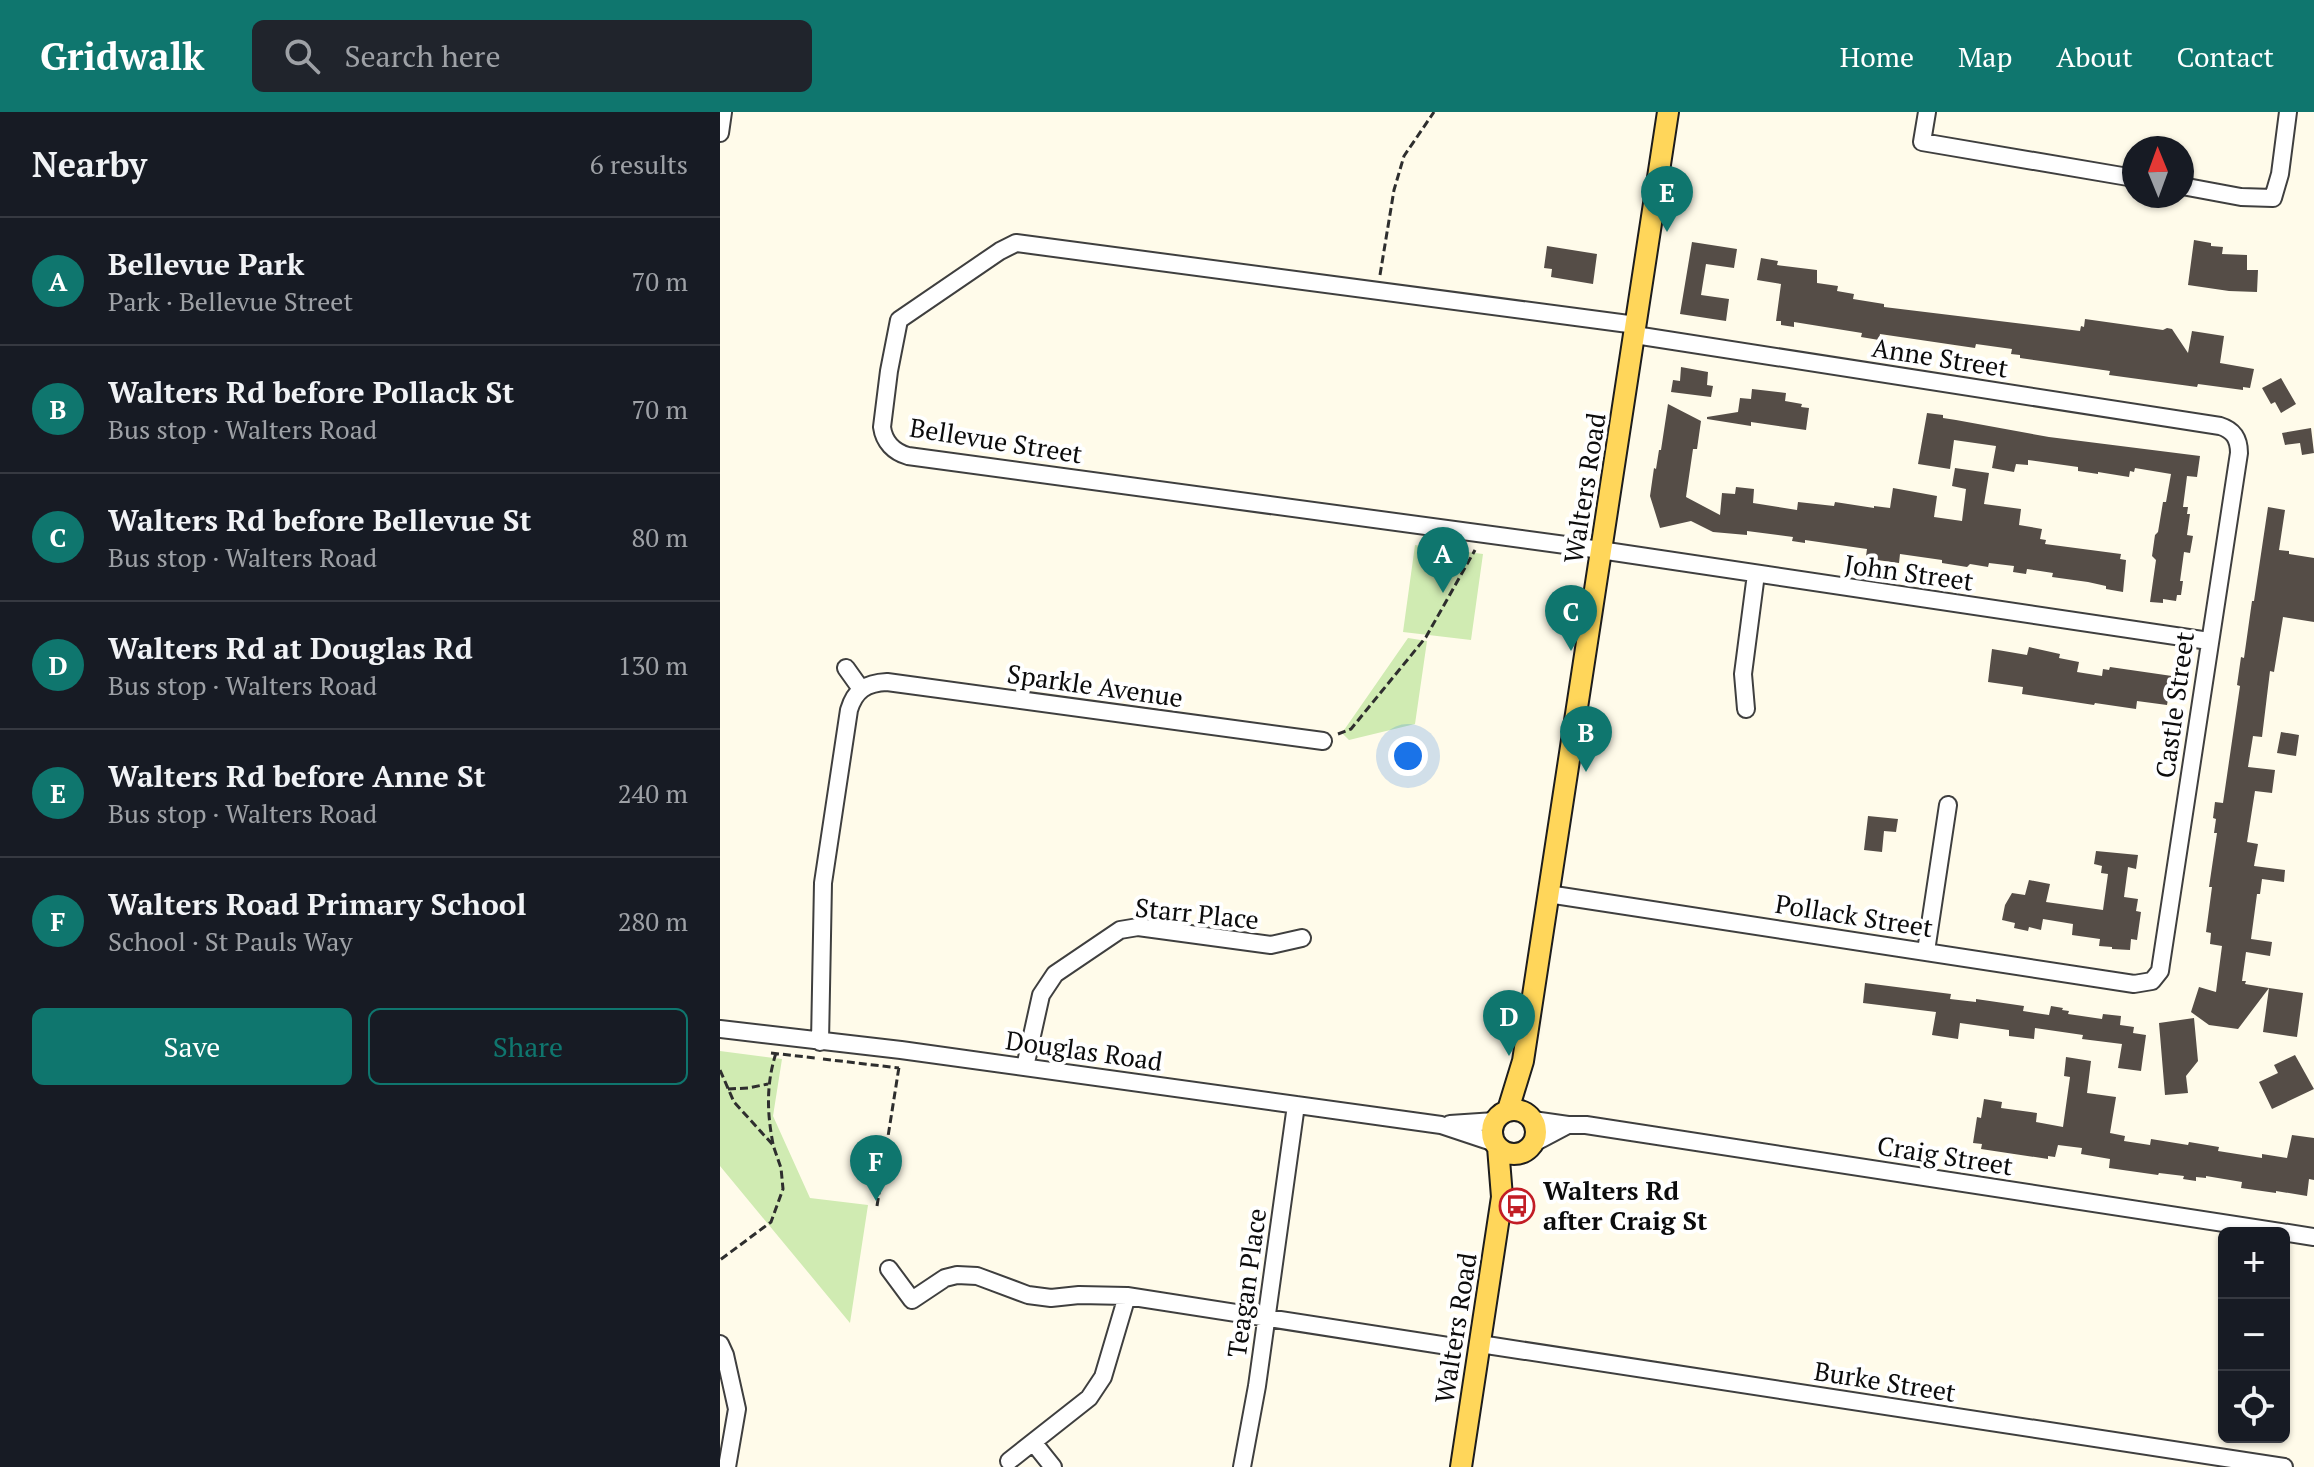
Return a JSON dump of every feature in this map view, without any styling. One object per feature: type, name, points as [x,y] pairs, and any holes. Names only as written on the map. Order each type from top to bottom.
[{"type":"main road","name":"Walters Road","points":[[1502,1116],[1523,1061],[1668,112]]},
{"type":"main road","name":"Walters Road","points":[[1523,1061],[1531,1118]]},
{"type":"main road","points":[[1516,1109],[1531,1118],[1537,1131],[1529,1147],[1510,1154],[1496,1145],[1492,1128],[1502,1116],[1516,1109]]},
{"type":"main road","name":"Walters Road","points":[[1461,1467],[1502,1197],[1496,1145]]},
{"type":"main road","name":"Walters Road","points":[[1502,1197],[1529,1147]]},
{"type":"street","points":[[720,133],[723,112]]},
{"type":"street","points":[[1927,112],[1922,142],[2122,176]]},
{"type":"street","points":[[2194,188],[2241,197],[2273,198],[2280,174],[2288,112]]},
{"type":"street","name":"Bellevue Street","points":[[1602,550],[908,456],[896,451],[883,435],[882,417],[895,330],[902,316],[1010,245],[1021,243],[1378,290],[1635,330]]},
{"type":"street","name":"Anne Street","points":[[1635,330],[2220,426],[2235,435]]},
{"type":"street","name":"Castle Street","points":[[2152,981],[2160,971],[2239,453],[2235,435]]},
{"type":"street","name":"John Street","points":[[1602,550],[2209,641]]},
{"type":"street","points":[[1746,709],[1743,674],[1756,574]]},
{"type":"street","points":[[820,1042],[823,883],[849,710],[861,689],[846,668]]},
{"type":"street","name":"Sparkle Avenue","points":[[861,689],[887,682],[1323,741]]},
{"type":"street","points":[[1926,951],[1948,805]]},
{"type":"street","name":"Pollack Street","points":[[1548,894],[2134,984],[2152,981]]},
{"type":"street","name":"Starr Place","points":[[1025,1067],[1041,995],[1055,974],[1120,930],[1138,927],[1271,945],[1302,938]]},
{"type":"street","name":"Douglas Road","points":[[720,1029],[1025,1067],[1441,1125],[1496,1145]]},
{"type":"street","name":"Teagan Place","points":[[1242,1467],[1257,1386],[1296,1105]]},
{"type":"street","name":"Douglas Road","points":[[1441,1125],[1502,1116]]},
{"type":"street","name":"Craig Street","points":[[1531,1118],[2314,1237]]},
{"type":"street","points":[[1529,1147],[1568,1125]]},
{"type":"street","points":[[889,1269],[912,1300],[945,1278],[977,1276],[1028,1295],[1051,1298],[1127,1296],[1448,1346]]},
{"type":"street","points":[[1009,1461],[1089,1398],[1103,1377],[1127,1296]]},
{"type":"street","points":[[720,1344],[737,1409],[727,1467]]},
{"type":"street","name":"Burke Street","points":[[1480,1344],[2284,1467]]},
{"type":"street","points":[[1033,1442],[1053,1467]]},
{"type":"path","points":[[1378,290],[1394,190],[1404,156],[1434,112]]},
{"type":"path","points":[[1323,741],[1351,729],[1426,637],[1485,533]]},
{"type":"path","points":[[720,1260],[771,1222],[778,1209],[783,1189],[781,1168],[768,1121],[768,1084],[776,1053],[899,1068],[877,1206]]},
{"type":"path","points":[[720,1070],[727,1089],[744,1115],[773,1145]]},
{"type":"path","points":[[727,1089],[768,1084]]},
{"type":"green space","points":[[1415,545],[1483,554],[1471,640],[1403,632]]},
{"type":"green space","points":[[1408,638],[1427,641],[1415,724],[1349,740],[1342,733]]},
{"type":"green space","points":[[720,1051],[782,1059],[773,1116],[810,1198],[868,1205],[850,1323],[720,1166]]},
{"type":"building","points":[[2194,240],[2223,247],[2222,254],[2247,255],[2247,270],[2258,270],[2257,292],[2188,285]]},
{"type":"building","points":[[1692,242],[1737,249],[1734,268],[1706,264],[1701,295],[1729,299],[1726,321],[1680,314]]},
{"type":"building","points":[[1547,246],[1597,254],[1593,284],[1551,277],[1552,269],[1544,268]]},
{"type":"building","points":[[1761,258],[1778,261],[1777,265],[1817,270],[1817,283],[1838,286],[1837,291],[1854,294],[1853,299],[1884,304],[1884,307],[2080,331],[2085,319],[2163,330],[2167,328],[2172,329],[2188,353],[2192,331],[2224,336],[2220,363],[2254,369],[2250,388],[2243,387],[2243,390],[2198,384],[2197,387],[2109,375],[2110,371],[2020,358],[2020,355],[2011,354],[2012,349],[1976,344],[1975,348],[1880,334],[1879,340],[1861,337],[1862,333],[1794,322],[1794,327],[1781,325],[1781,321],[1776,321],[1781,284],[1757,280]]},
{"type":"building","points":[[1681,367],[1708,372],[1707,385],[1713,386],[1711,397],[1671,392],[1673,380],[1680,381]]},
{"type":"building","points":[[2281,378],[2296,404],[2281,413],[2275,402],[2271,404],[2262,388]]},
{"type":"building","points":[[1752,389],[1786,393],[1785,401],[1809,408],[1806,430],[1707,419],[1738,412],[1740,398],[1751,399]]},
{"type":"building","points":[[1668,404],[1701,421],[1697,449],[1693,449],[1686,497],[1720,515],[1722,493],[1735,494],[1736,487],[1754,489],[1753,503],[1797,510],[1798,502],[1834,506],[1835,502],[1890,508],[1893,488],[1937,496],[1934,517],[1962,521],[1966,489],[1952,486],[1955,468],[1989,473],[1984,504],[2021,509],[2019,525],[2042,529],[2040,539],[2046,540],[2045,544],[2121,554],[2120,559],[2126,560],[2123,592],[2088,582],[2052,577],[2053,573],[2027,569],[2026,574],[2013,572],[2014,566],[1989,563],[1988,567],[1970,564],[1967,567],[1900,554],[1899,563],[1870,559],[1866,556],[1867,549],[1805,540],[1805,543],[1792,541],[1793,537],[1747,531],[1747,535],[1713,532],[1691,521],[1660,528],[1650,496]]},
{"type":"building","points":[[1927,413],[2049,437],[2200,456],[2197,477],[2187,476],[2183,507],[2188,507],[2187,514],[2190,514],[2187,535],[2193,536],[2190,553],[2184,552],[2181,595],[2177,595],[2176,601],[2163,599],[2163,603],[2150,602],[2156,560],[2152,556],[2155,535],[2171,474],[2135,468],[2134,472],[2130,471],[2129,477],[2098,474],[2078,471],[2078,467],[2028,460],[2028,465],[2016,464],[2014,472],[1992,468],[1996,446],[1954,440],[1950,469],[1918,464]]},
{"type":"building","points":[[2311,428],[2314,453],[2302,455],[2300,443],[2285,445],[2282,433]]},
{"type":"building","points":[[2268,507],[2285,510],[2279,550],[2314,558],[2314,622],[2283,617],[2274,672],[2270,671],[2262,737],[2253,736],[2248,767],[2275,770],[2272,793],[2255,791],[2247,842],[2258,844],[2254,866],[2285,870],[2284,882],[2262,879],[2260,894],[2257,894],[2251,939],[2272,942],[2270,956],[2246,952],[2242,981],[2269,988],[2238,1029],[2209,1025],[2191,1012],[2199,987],[2216,992],[2222,946],[2210,944],[2211,933],[2206,932],[2217,833],[2214,833],[2216,819],[2213,818],[2215,802],[2223,803],[2240,686],[2237,685],[2241,657],[2244,658]]},
{"type":"building","points":[[2029,647],[2079,662],[2077,672],[2102,676],[2103,669],[2109,670],[2110,667],[2172,676],[2167,705],[2137,701],[2136,709],[2094,705],[2022,694],[2023,687],[1988,682],[1992,649],[2027,655]]},
{"type":"building","points":[[2281,732],[2299,735],[2296,756],[2277,753]]},
{"type":"building","points":[[1868,816],[1898,819],[1896,832],[1884,831],[1882,852],[1864,850]]},
{"type":"building","points":[[2096,851],[2138,855],[2136,869],[2128,867],[2124,897],[2138,899],[2136,911],[2141,912],[2137,940],[2131,939],[2130,950],[2099,946],[2100,939],[2072,935],[2073,924],[2043,919],[2041,930],[2029,927],[2028,931],[2014,928],[2015,923],[2002,920],[2012,893],[2025,895],[2029,880],[2050,884],[2046,902],[2103,910],[2108,874],[2101,873],[2102,866],[2094,864]]},
{"type":"building","points":[[1865,983],[1951,994],[1950,999],[1976,1002],[1976,999],[2024,1006],[2023,1011],[2049,1015],[2051,1006],[2063,1008],[2069,1011],[2068,1014],[2102,1019],[2103,1014],[2121,1016],[2120,1025],[2134,1027],[2133,1033],[2146,1035],[2141,1071],[2118,1068],[2122,1044],[2082,1039],[2083,1035],[2035,1028],[2034,1039],[2009,1036],[2009,1030],[1960,1023],[1958,1039],[1932,1035],[1936,1012],[1863,1003]]},
{"type":"building","points":[[2269,988],[2303,993],[2297,1037],[2263,1032]]},
{"type":"building","points":[[2194,1018],[2198,1061],[2186,1076],[2188,1093],[2165,1095],[2159,1023]]},
{"type":"building","points":[[2295,1055],[2314,1089],[2272,1109],[2259,1082],[2278,1073],[2274,1065]]},
{"type":"building","points":[[2066,1057],[2091,1061],[2087,1093],[2116,1097],[2110,1133],[2125,1136],[2124,1141],[2150,1145],[2151,1139],[2188,1145],[2189,1142],[2219,1147],[2218,1151],[2262,1158],[2262,1154],[2287,1158],[2292,1135],[2314,1138],[2314,1180],[2309,1179],[2307,1196],[2241,1188],[2242,1182],[2206,1176],[2196,1177],[2196,1181],[2183,1179],[2184,1176],[2109,1168],[2110,1159],[2081,1154],[2082,1148],[2058,1145],[2055,1157],[2048,1156],[2048,1159],[1981,1149],[1982,1144],[1973,1143],[1977,1117],[1981,1118],[1984,1099],[2002,1102],[2001,1108],[2037,1113],[2036,1122],[2063,1127],[2070,1077],[2064,1076]]},
{"type":"place","name":"Walters Rd before Anne St","points":[[1667,232]]},
{"type":"place","name":"Bellevue Park","points":[[1443,593]]},
{"type":"place","name":"Walters Rd before Bellevue St","points":[[1571,651]]},
{"type":"place","name":"Walters Rd before Pollack St","points":[[1586,772]]},
{"type":"place","name":"Walters Rd at Douglas Rd","points":[[1509,1056]]},
{"type":"place","name":"Walters Road Primary School","points":[[876,1201]]},
{"type":"place","name":"Walters Rd after Craig St","points":[[1517,1206]]}]
